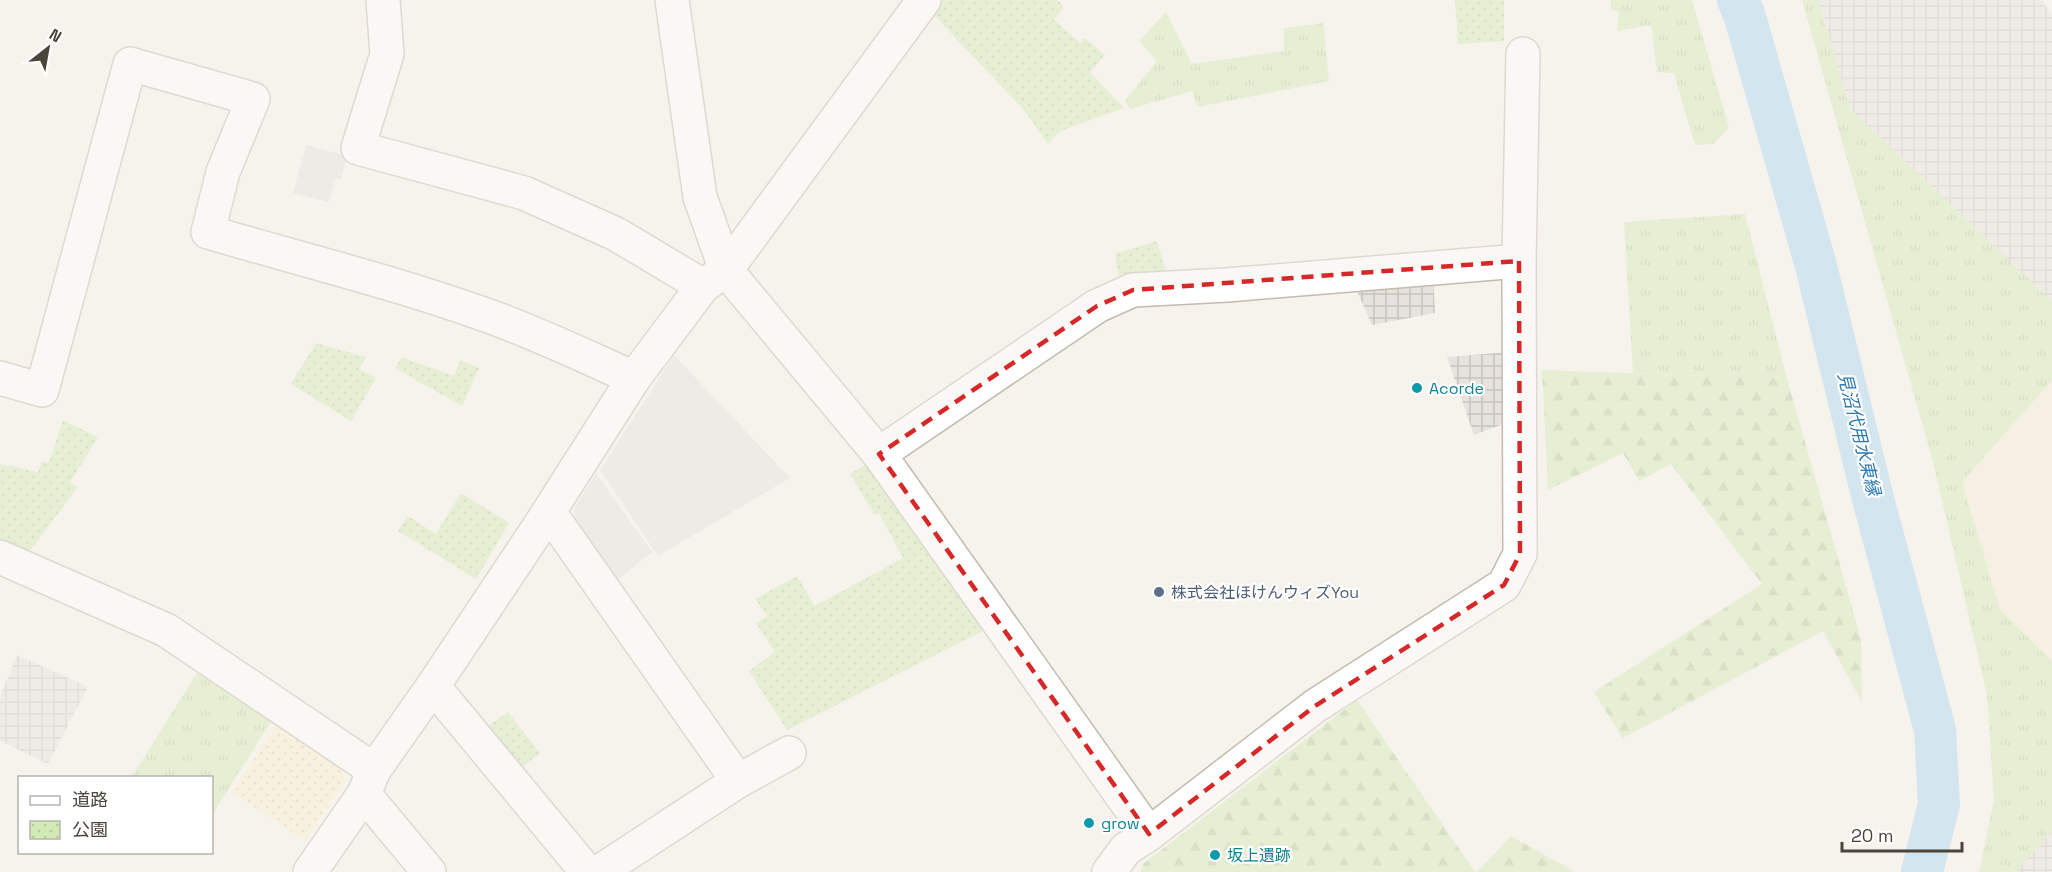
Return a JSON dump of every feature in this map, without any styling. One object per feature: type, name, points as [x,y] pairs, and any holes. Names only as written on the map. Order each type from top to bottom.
[{"type":"street","points":[[382,0],[387,54],[358,148],[524,193],[714,278],[879,454],[1149,834]]},
{"type":"street","points":[[672,0],[714,278]]},
{"type":"street","points":[[310,872],[549,512],[634,378],[714,278],[924,0]]},
{"type":"street","points":[[1109,872],[1125,849],[1149,834],[1315,706],[1504,585],[1520,554],[1519,261],[1523,54]]},
{"type":"street","points":[[0,378],[42,390],[130,64],[253,99],[223,172],[208,232],[474,311],[537,335],[634,378]]},
{"type":"street","points":[[879,454],[1097,306],[1133,290],[1227,285],[1519,261]]},
{"type":"street","points":[[549,512],[738,781]]},
{"type":"street","points":[[0,557],[166,630],[369,782],[429,872]]},
{"type":"street","points":[[434,686],[587,872]]},
{"type":"street","points":[[599,872],[738,781],[789,753]]},
{"type":"highlighted area","points":[[1519,261],[1520,554],[1504,585],[1315,706],[1149,834],[879,454],[1097,306],[1133,290]]},
{"type":"shaded area","points":[[1818,0],[2042,0],[2052,15],[2052,301],[1852,115]]},
{"type":"shaded area","points":[[306,145],[347,156],[341,179],[336,178],[329,202],[293,193]]},
{"type":"shaded area","points":[[1433,277],[1435,313],[1372,325],[1354,284]]},
{"type":"shaded area","points":[[1509,352],[1503,424],[1474,435],[1447,357]]},
{"type":"shaded area","points":[[674,355],[790,478],[658,556],[600,470]]},
{"type":"shaded area","points":[[2052,380],[2052,661],[2000,610],[1962,482]]},
{"type":"shaded area","points":[[596,473],[652,552],[612,584],[575,520],[574,509]]},
{"type":"shaded area","points":[[17,655],[88,687],[48,764],[0,741],[0,697]]},
{"type":"shaded area","points":[[2052,832],[2052,872],[2015,872]]},
{"type":"green space","points":[[936,0],[1057,0],[1064,6],[1054,20],[1080,43],[1085,38],[1105,55],[1090,72],[1124,108],[1060,131],[1048,144],[1023,109],[929,10]]},
{"type":"green space","points":[[1455,0],[1504,0],[1504,41],[1458,44]]},
{"type":"green space","points":[[1611,0],[1692,0],[1729,128],[1713,144],[1695,145],[1674,73],[1657,72],[1651,25],[1617,31],[1619,11],[1611,10]]},
{"type":"green space","points":[[1802,0],[1818,0],[1850,108],[2052,301],[2052,380],[1962,482],[2000,610],[2052,661],[2052,832],[2015,872],[1979,872],[1994,800],[1987,695],[1933,462]]},
{"type":"green space","points":[[1166,12],[1192,64],[1284,51],[1284,28],[1323,23],[1329,81],[1198,107],[1192,91],[1130,109],[1125,101],[1157,61],[1139,41]]},
{"type":"green space","points":[[1745,214],[1787,379],[1633,373],[1624,222]]},
{"type":"green space","points":[[1157,241],[1167,275],[1119,281],[1115,254]]},
{"type":"green space","points":[[316,343],[366,357],[359,369],[376,378],[351,421],[291,384]]},
{"type":"green space","points":[[402,357],[454,376],[460,360],[479,368],[462,406],[395,368]]},
{"type":"green space","points":[[1542,370],[1787,379],[1861,639],[1862,702],[1823,631],[1623,738],[1594,692],[1762,584],[1671,464],[1639,481],[1623,453],[1548,490]]},
{"type":"green space","points":[[63,420],[98,437],[70,482],[78,487],[29,552],[0,540],[0,464],[38,472],[42,461],[49,463]]},
{"type":"green space","points":[[871,461],[987,629],[787,730],[749,671],[775,652],[756,623],[767,616],[755,599],[797,576],[815,606],[903,558],[879,513],[875,515],[850,474]]},
{"type":"green space","points":[[461,493],[509,523],[476,579],[398,531],[408,516],[436,534]]},
{"type":"green space","points":[[197,673],[272,720],[213,813],[213,776],[132,776]]},
{"type":"green space","points":[[1357,700],[1475,872],[1141,872],[1143,864]]},
{"type":"green space","points":[[508,712],[540,753],[519,769],[487,727]]},
{"type":"green space","points":[[1511,836],[1575,872],[1477,872]]},
{"type":"sand","points":[[277,725],[344,769],[344,781],[305,841],[232,792]]},
{"type":"waterway","name":"見沼代用水東縁","points":[[1738,0],[1745,17],[1816,266],[1872,495],[1935,730],[1939,804],[1922,872]]},
{"type":"place","name":"Acorde","points":[[1417,388]]},
{"type":"place","name":"株式会社ほけんウィズYou","points":[[1159,592]]},
{"type":"place","name":"grow","points":[[1089,823]]},
{"type":"place","name":"坂上遺跡","points":[[1215,855]]}]
